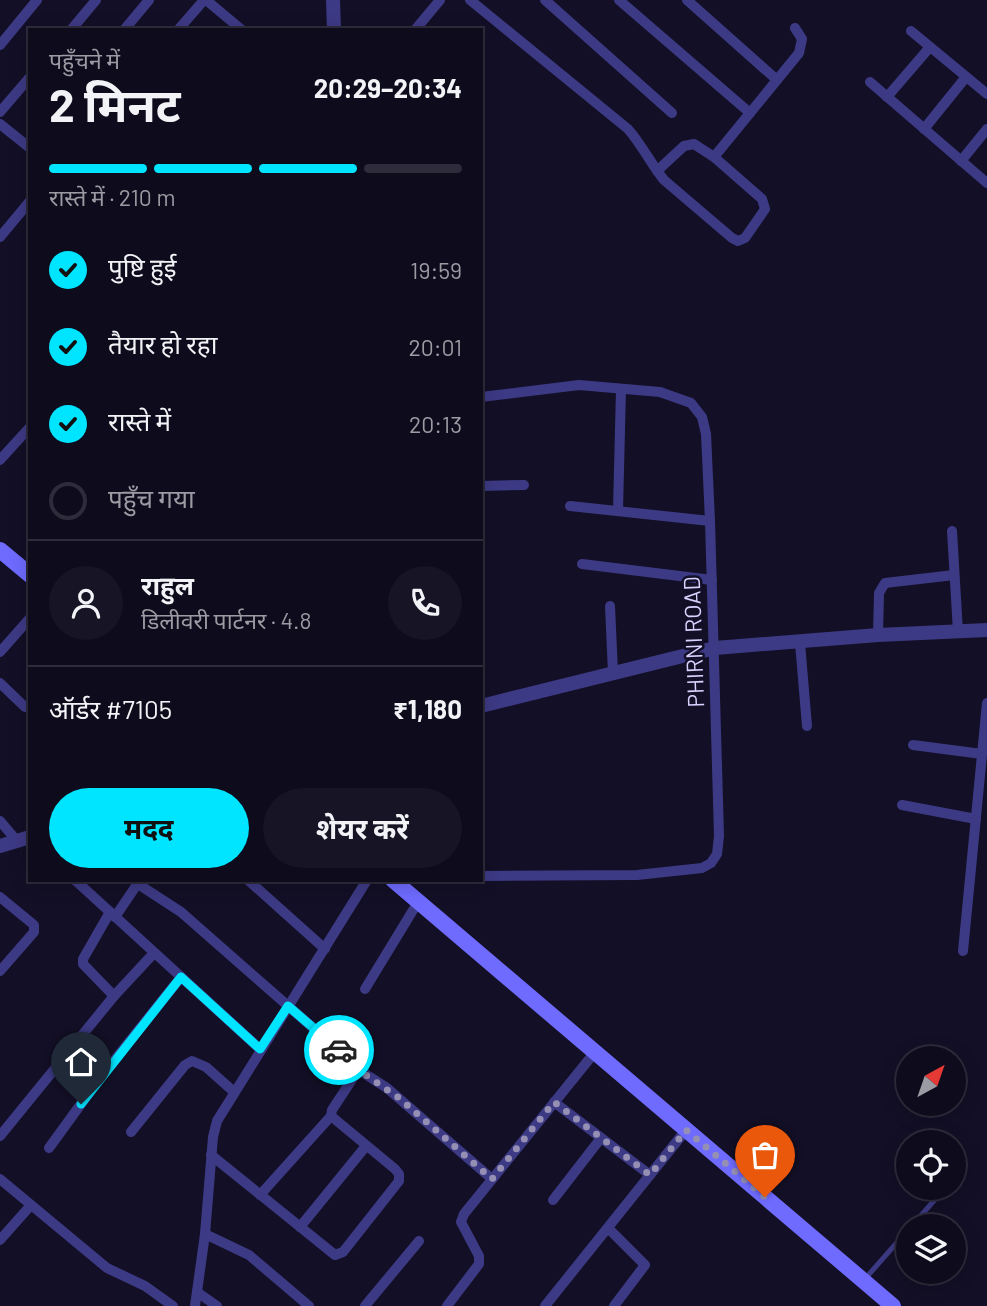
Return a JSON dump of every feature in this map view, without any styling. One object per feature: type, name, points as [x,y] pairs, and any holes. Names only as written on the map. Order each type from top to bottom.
[{"type":"main road","points":[[0,550],[28,573]]},
{"type":"main road","points":[[395,882],[893,1306]]},
{"type":"street","points":[[0,45],[37,0]]},
{"type":"street","points":[[73,28],[96,0]]},
{"type":"street","points":[[126,28],[149,0]]},
{"type":"street","points":[[180,28],[205,0],[235,28]]},
{"type":"street","points":[[333,0],[334,28]]},
{"type":"street","points":[[417,28],[440,0]]},
{"type":"street","points":[[470,0],[628,129],[657,171],[722,230],[738,241],[746,239],[763,214],[765,203],[714,157],[694,144],[688,144],[657,171]]},
{"type":"street","points":[[545,0],[672,113]]},
{"type":"street","points":[[619,0],[750,113]]},
{"type":"street","points":[[687,0],[777,79]]},
{"type":"street","points":[[714,157],[802,46],[795,28]]},
{"type":"street","points":[[911,31],[987,94]]},
{"type":"street","points":[[887,97],[930,47]]},
{"type":"street","points":[[924,129],[966,77]]},
{"type":"street","points":[[0,112],[28,79]]},
{"type":"street","points":[[870,82],[987,183]]},
{"type":"street","points":[[0,124],[28,145]]},
{"type":"street","points":[[961,160],[987,129]]},
{"type":"street","points":[[0,237],[28,203]]},
{"type":"street","name":"PHIRNI ROAD","points":[[483,397],[579,386],[621,389],[674,396],[691,403],[702,417],[706,434],[710,521],[719,835],[717,854],[711,863],[702,868],[637,875],[483,876]]},
{"type":"street","points":[[618,511],[621,389]]},
{"type":"street","points":[[0,460],[28,429]]},
{"type":"street","points":[[483,486],[524,485]]},
{"type":"street","points":[[570,506],[710,521]]},
{"type":"street","points":[[952,530],[958,632]]},
{"type":"street","points":[[582,564],[712,580]]},
{"type":"street","points":[[878,635],[879,593],[885,583],[954,575]]},
{"type":"street","points":[[610,606],[613,673]]},
{"type":"street","points":[[0,652],[28,620]]},
{"type":"street","points":[[483,706],[715,648],[878,635],[987,630]]},
{"type":"street","points":[[800,642],[807,726]]},
{"type":"street","points":[[0,683],[25,707]]},
{"type":"street","points":[[963,951],[987,703]]},
{"type":"street","points":[[914,745],[982,754]]},
{"type":"street","points":[[902,805],[976,819]]},
{"type":"street","points":[[0,821],[26,838]]},
{"type":"street","points":[[0,846],[26,838]]},
{"type":"street","points":[[77,882],[260,1049]]},
{"type":"street","points":[[114,996],[83,964],[83,959],[112,915],[139,882],[181,912],[356,1068],[387,1088],[492,1179]]},
{"type":"street","points":[[250,882],[325,949]]},
{"type":"street","points":[[195,1306],[217,1121],[233,1091],[366,882]]},
{"type":"street","points":[[0,897],[34,925],[34,932],[0,971]]},
{"type":"street","points":[[365,989],[418,902]]},
{"type":"street","points":[[0,1136],[114,996],[154,953]]},
{"type":"street","points":[[49,1148],[97,1082],[181,977]]},
{"type":"street","points":[[447,1306],[479,1264],[479,1256],[461,1222],[464,1214],[594,1052]]},
{"type":"street","points":[[131,1132],[185,1065],[192,1061],[206,1067],[233,1091]]},
{"type":"street","points":[[260,1195],[331,1116],[332,1110],[355,1075],[356,1068]]},
{"type":"street","points":[[554,1102],[650,1175]]},
{"type":"street","points":[[211,1155],[335,1255],[343,1252],[399,1181],[399,1174],[331,1116]]},
{"type":"street","points":[[545,1306],[686,1130]]},
{"type":"street","points":[[553,1200],[601,1138]]},
{"type":"street","points":[[300,1227],[366,1146]]},
{"type":"street","points":[[0,1179],[107,1268],[145,1286],[173,1306]]},
{"type":"street","points":[[0,1240],[31,1205]]},
{"type":"street","points":[[608,1228],[645,1265],[614,1306]]},
{"type":"street","points":[[205,1234],[249,1255],[309,1306]]},
{"type":"street","points":[[365,1306],[419,1241]]},
{"type":"street","points":[[197,1292],[217,1306]]},
{"type":"lane","points":[[922,1214],[934,1200]]},
{"type":"lane","points":[[863,1281],[896,1244]]},
{"type":"way so far","points":[[339,1050],[356,1068],[387,1088],[492,1179],[554,1102],[650,1175],[686,1130],[765,1197]]},
{"type":"route","points":[[81,1104],[181,977],[260,1049],[288,1006],[339,1050]]}]
